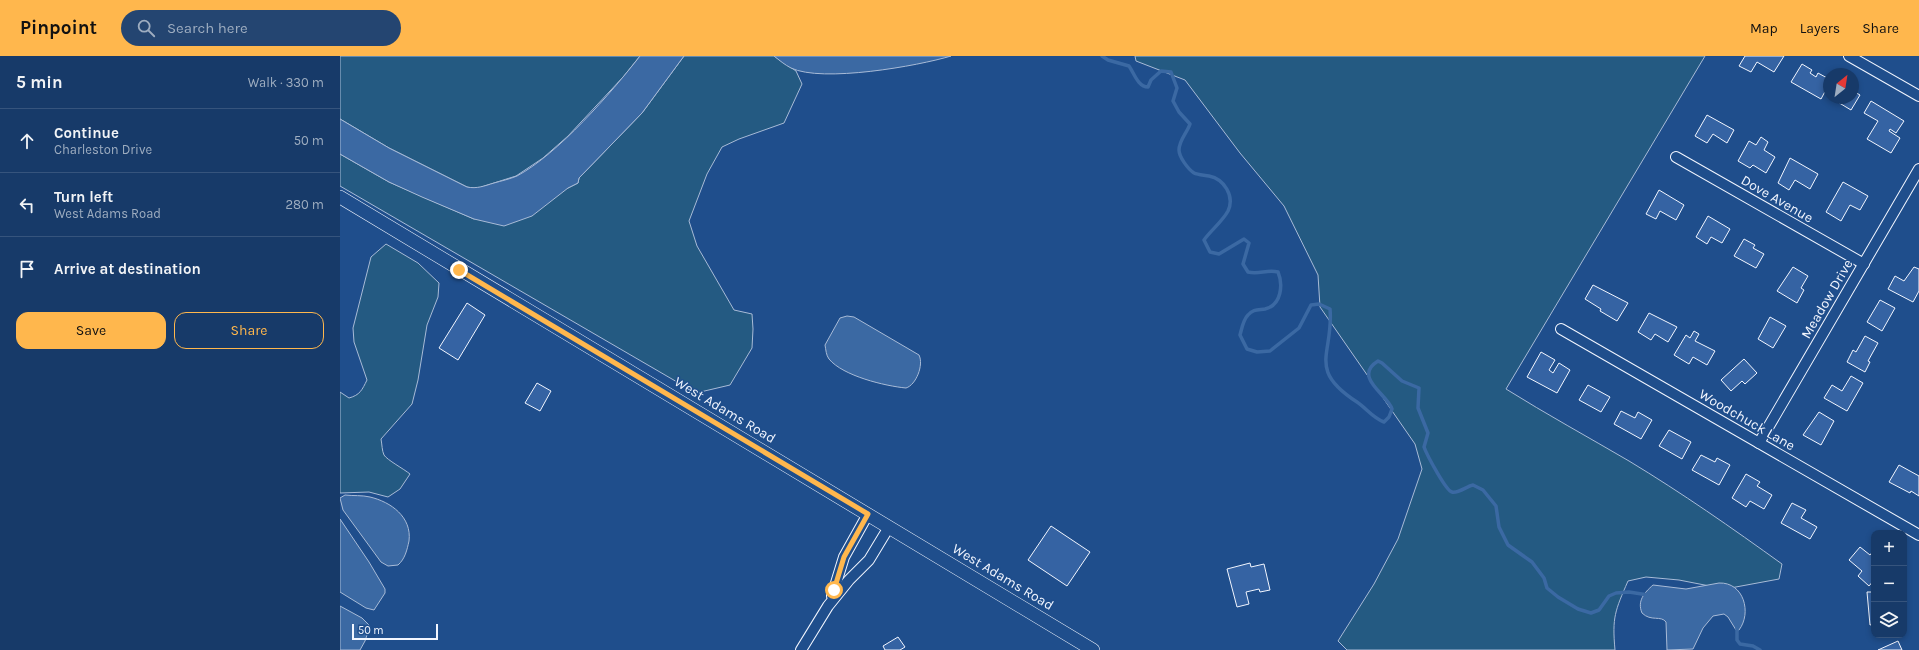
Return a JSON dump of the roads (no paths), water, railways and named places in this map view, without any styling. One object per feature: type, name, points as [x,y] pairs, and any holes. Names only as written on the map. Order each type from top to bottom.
[{"type":"street","points":[[1849,56],[1919,96]]},
{"type":"street","name":"Dove Avenue","points":[[1676,157],[1864,264]]},
{"type":"street","name":"Meadow Drive","points":[[1759,443],[1919,169]]},
{"type":"street","name":"West Adams Road","points":[[340,197],[1093,650]]},
{"type":"street","name":"Woodchuck Lane","points":[[1561,329],[1919,535]]},
{"type":"street","points":[[828,606],[844,557],[868,514]]},
{"type":"street","points":[[801,650],[828,606],[849,580],[869,560],[889,526]]},
{"type":"waterway","points":[[1102,56],[1108,60],[1129,66],[1139,82],[1148,87],[1151,80],[1161,71],[1171,72],[1177,88],[1173,101],[1179,112],[1190,124],[1179,146],[1180,156],[1184,163],[1194,173],[1214,178],[1223,184],[1229,194],[1230,205],[1228,211],[1223,219],[1204,240],[1210,252],[1219,254],[1244,239],[1249,243],[1243,264],[1248,272],[1278,272],[1281,288],[1278,299],[1271,307],[1256,310],[1246,317],[1240,335],[1247,349],[1257,352],[1270,351],[1299,328],[1311,305],[1319,304],[1330,309],[1329,338],[1326,360],[1327,370],[1332,380],[1341,390],[1376,418],[1384,422],[1389,417],[1392,409],[1370,380],[1369,373],[1371,367],[1378,361],[1402,381],[1419,388],[1418,408],[1428,433],[1424,447],[1441,479],[1452,492],[1457,492],[1473,485],[1483,490],[1496,506],[1499,527],[1508,545],[1532,562],[1544,578],[1547,588],[1558,597],[1578,609],[1591,613],[1599,610],[1609,596],[1616,593],[1629,592],[1648,595]]},
{"type":"waterway","points":[[1737,626],[1737,640],[1740,644],[1753,646],[1760,650]]}]
